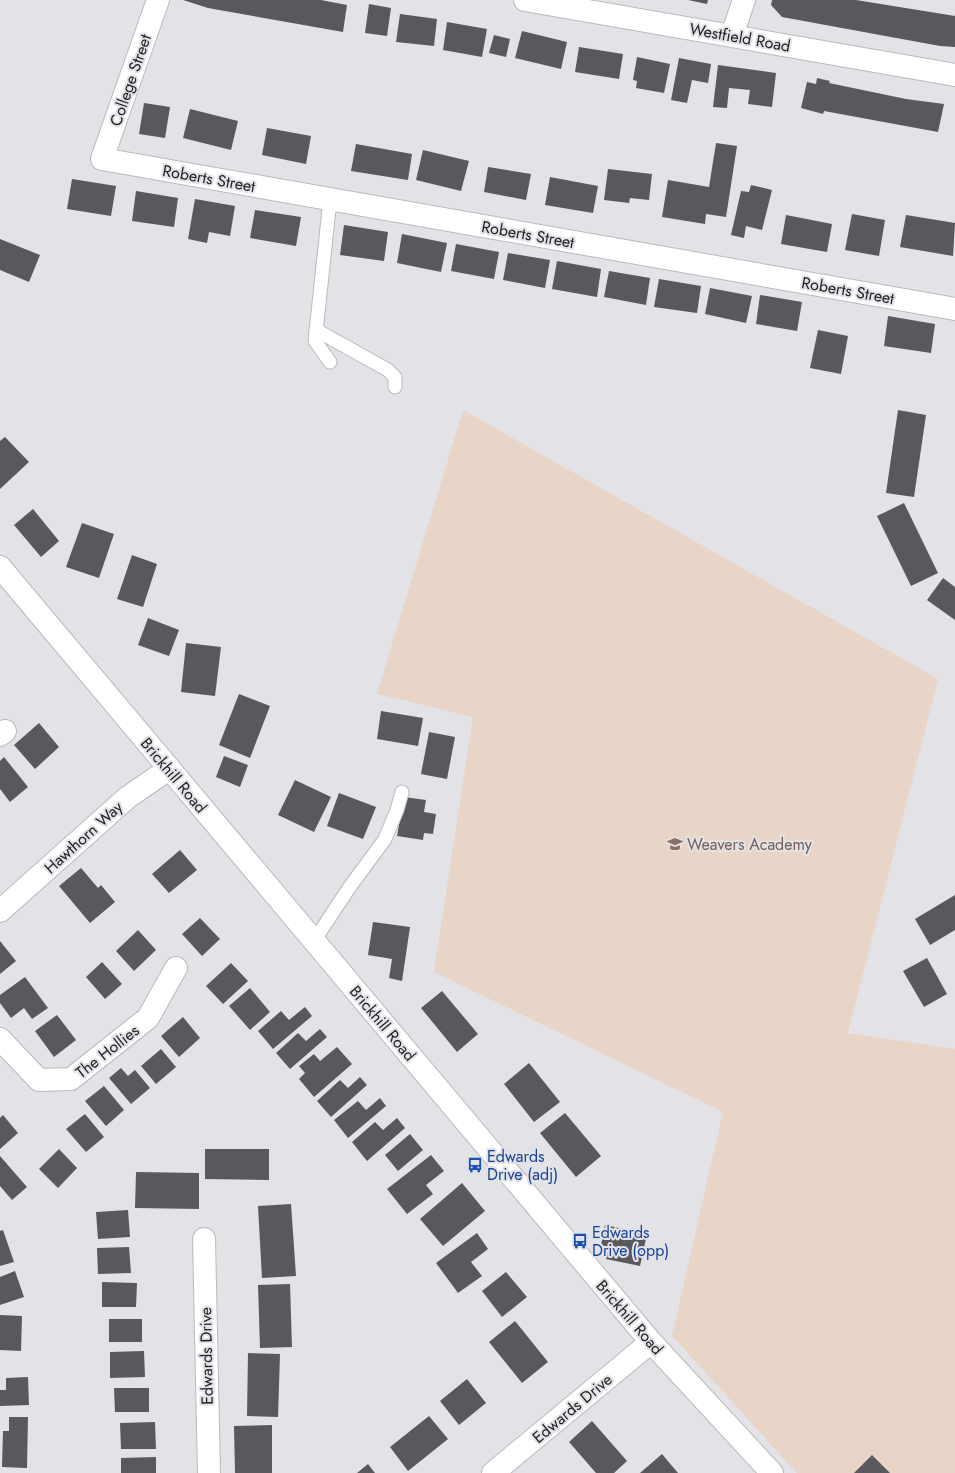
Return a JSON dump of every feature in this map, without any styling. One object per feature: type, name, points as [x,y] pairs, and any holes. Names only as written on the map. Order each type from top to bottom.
[{"type":"street","name":"College Street","points":[[102,160],[158,0]]},
{"type":"street","name":"Westfield Road","points":[[525,0],[955,75]]},
{"type":"street","points":[[732,35],[744,0]]},
{"type":"street","name":"Roberts Street","points":[[102,160],[955,309]]},
{"type":"street","name":"Brickhill Road","points":[[0,567],[651,1342],[772,1473]]},
{"type":"street","name":"Hawthorn Way","points":[[0,911],[128,797],[169,768]]},
{"type":"street","name":"The Hollies","points":[[0,1039],[39,1080],[70,1079],[148,1018],[176,968]]},
{"type":"street","name":"Edwards Drive","points":[[204,1239],[209,1473]]},
{"type":"street","name":"Edwards Drive","points":[[493,1473],[651,1342]]},
{"type":"lane","points":[[330,200],[315,341],[330,362]]},
{"type":"lane","points":[[316,330],[388,370],[395,377],[395,387]]},
{"type":"lane","points":[[314,941],[349,888],[385,839],[397,810],[402,792]]},
{"type":"shaded area","name":"Weavers Academy","points":[[463,410],[938,679],[848,1033],[955,1049],[955,1473],[797,1473],[672,1336],[723,1112],[434,972],[473,717],[377,694]]},
{"type":"building","points":[[183,0],[321,0],[347,5],[343,32],[208,8]]},
{"type":"building","points":[[688,0],[708,0],[707,4]]},
{"type":"building","points":[[772,0],[856,0],[955,16],[955,47],[940,46],[782,17],[771,5]]},
{"type":"building","points":[[369,4],[391,8],[387,36],[365,33]]},
{"type":"building","points":[[400,14],[437,19],[434,46],[396,42]]},
{"type":"building","points":[[447,22],[487,29],[482,57],[443,50]]},
{"type":"building","points":[[522,31],[567,42],[561,69],[515,58]]},
{"type":"building","points":[[494,35],[510,39],[506,57],[489,53]]},
{"type":"building","points":[[579,47],[623,54],[619,79],[575,72]]},
{"type":"building","points":[[637,57],[670,64],[664,93],[636,88],[637,81],[633,80]]},
{"type":"building","points":[[679,58],[711,64],[708,83],[692,80],[687,103],[671,100]]},
{"type":"building","points":[[718,65],[776,73],[772,107],[748,104],[750,90],[729,88],[727,108],[713,107]]},
{"type":"building","points":[[817,78],[830,81],[829,83],[906,99],[944,104],[938,132],[824,111],[823,114],[801,108],[807,82],[816,84]]},
{"type":"building","points":[[144,103],[170,107],[165,138],[139,134]]},
{"type":"building","points":[[190,109],[238,121],[231,150],[183,138]]},
{"type":"building","points":[[267,128],[311,136],[306,164],[262,155]]},
{"type":"building","points":[[716,143],[737,146],[726,217],[706,214],[705,224],[662,217],[668,180],[709,187]]},
{"type":"building","points":[[356,144],[412,154],[408,180],[351,171]]},
{"type":"building","points":[[423,150],[469,161],[461,191],[416,180]]},
{"type":"building","points":[[488,167],[531,174],[526,200],[484,192]]},
{"type":"building","points":[[608,169],[652,174],[649,200],[630,198],[629,203],[604,200]]},
{"type":"building","points":[[550,177],[598,186],[593,213],[545,205]]},
{"type":"building","points":[[72,179],[116,186],[111,216],[67,209]]},
{"type":"building","points":[[751,185],[772,190],[762,230],[746,226],[744,238],[731,235],[741,191],[749,192]]},
{"type":"building","points":[[136,191],[178,198],[174,227],[132,221]]},
{"type":"building","points":[[195,199],[235,206],[230,236],[209,232],[207,243],[188,239]]},
{"type":"building","points":[[255,210],[301,217],[296,246],[250,238]]},
{"type":"building","points":[[852,214],[885,220],[879,256],[845,250]]},
{"type":"building","points":[[786,215],[832,224],[827,252],[781,244]]},
{"type":"building","points":[[906,215],[955,223],[953,256],[900,247]]},
{"type":"building","points":[[344,225],[388,232],[384,261],[340,255]]},
{"type":"building","points":[[402,234],[447,243],[441,272],[397,263]]},
{"type":"building","points":[[0,239],[40,255],[29,282],[0,270]]},
{"type":"building","points":[[456,244],[499,252],[494,279],[451,271]]},
{"type":"building","points":[[508,253],[550,260],[545,288],[503,280]]},
{"type":"building","points":[[557,261],[601,269],[597,297],[552,289]]},
{"type":"building","points":[[609,271],[650,278],[646,305],[604,297]]},
{"type":"building","points":[[659,279],[701,286],[697,313],[654,307]]},
{"type":"building","points":[[710,288],[752,296],[746,323],[705,314]]},
{"type":"building","points":[[760,295],[802,302],[797,331],[756,324]]},
{"type":"building","points":[[888,316],[935,324],[931,353],[884,346]]},
{"type":"building","points":[[818,330],[848,336],[841,374],[810,368]]},
{"type":"building","points":[[898,410],[926,415],[914,497],[886,493]]},
{"type":"building","points":[[5,437],[29,462],[0,489],[0,441]]},
{"type":"building","points":[[904,503],[938,573],[911,586],[877,516]]},
{"type":"building","points":[[33,509],[59,541],[41,557],[14,525]]},
{"type":"building","points":[[82,523],[114,534],[99,578],[66,567]]},
{"type":"building","points":[[132,555],[157,564],[143,607],[117,599]]},
{"type":"building","points":[[943,578],[955,587],[955,620],[927,600]]},
{"type":"building","points":[[148,618],[179,630],[169,656],[138,645]]},
{"type":"building","points":[[186,643],[221,647],[215,696],[181,692]]},
{"type":"building","points":[[239,694],[270,706],[250,758],[219,745]]},
{"type":"building","points":[[381,711],[423,718],[418,746],[377,739]]},
{"type":"building","points":[[39,723],[59,747],[35,769],[14,745]]},
{"type":"building","points":[[429,732],[455,737],[447,779],[421,774]]},
{"type":"building","points":[[224,756],[248,765],[240,787],[216,777]]},
{"type":"building","points":[[4,757],[28,787],[10,802],[0,789],[0,761]]},
{"type":"building","points":[[295,780],[331,797],[314,832],[278,815]]},
{"type":"building","points":[[339,793],[376,807],[363,839],[327,826]]},
{"type":"building","points":[[404,797],[426,800],[424,812],[436,814],[433,834],[424,833],[423,840],[397,836]]},
{"type":"building","points":[[180,850],[197,870],[169,893],[152,874]]},
{"type":"building","points":[[81,868],[98,888],[101,885],[115,902],[90,923],[59,886]]},
{"type":"building","points":[[955,895],[955,930],[930,945],[915,919]]},
{"type":"building","points":[[200,918],[220,939],[202,956],[182,934]]},
{"type":"building","points":[[373,922],[410,927],[402,981],[389,978],[392,959],[368,955]]},
{"type":"building","points":[[138,930],[156,950],[134,971],[116,951]]},
{"type":"building","points":[[0,941],[16,961],[0,974]]},
{"type":"building","points":[[927,958],[947,994],[924,1007],[903,971]]},
{"type":"building","points":[[102,962],[122,984],[105,999],[86,977]]},
{"type":"building","points":[[231,963],[248,981],[223,1004],[206,986]]},
{"type":"building","points":[[25,977],[48,1008],[32,1019],[24,1008],[11,1018],[0,1003],[0,995]]},
{"type":"building","points":[[250,988],[270,1012],[250,1030],[229,1006]]},
{"type":"building","points":[[442,991],[478,1034],[457,1052],[421,1008]]},
{"type":"building","points":[[305,1007],[312,1016],[273,1049],[258,1031],[281,1011],[289,1020]]},
{"type":"building","points":[[57,1015],[76,1040],[54,1057],[35,1031]]},
{"type":"building","points":[[183,1017],[200,1038],[179,1057],[161,1036]]},
{"type":"building","points":[[320,1029],[327,1037],[290,1069],[276,1053],[298,1033],[306,1041]]},
{"type":"building","points":[[337,1047],[352,1064],[314,1097],[299,1079],[305,1073],[299,1066],[314,1054],[320,1061]]},
{"type":"building","points":[[161,1049],[176,1067],[156,1084],[141,1066]]},
{"type":"building","points":[[529,1063],[560,1102],[534,1122],[504,1084]]},
{"type":"building","points":[[121,1068],[128,1076],[135,1070],[150,1088],[131,1104],[109,1078]]},
{"type":"building","points":[[360,1077],[367,1085],[331,1117],[317,1101],[340,1080],[348,1088]]},
{"type":"building","points":[[104,1086],[124,1110],[106,1126],[85,1101]]},
{"type":"building","points":[[380,1098],[386,1106],[348,1138],[334,1120],[358,1101],[366,1110]]},
{"type":"building","points":[[565,1113],[601,1156],[576,1177],[540,1133]]},
{"type":"building","points":[[85,1114],[104,1137],[86,1152],[66,1129]]},
{"type":"building","points":[[3,1115],[18,1133],[0,1149],[0,1118]]},
{"type":"building","points":[[397,1118],[405,1128],[367,1161],[352,1142],[375,1122],[383,1130]]},
{"type":"building","points":[[410,1134],[423,1150],[398,1171],[385,1155]]},
{"type":"building","points":[[59,1149],[77,1168],[58,1188],[39,1169]]},
{"type":"building","points":[[205,1149],[269,1149],[269,1180],[205,1179]]},
{"type":"building","points":[[431,1155],[444,1171],[426,1185],[433,1194],[407,1214],[387,1189]]},
{"type":"building","points":[[0,1156],[27,1187],[12,1200],[0,1186]]},
{"type":"building","points":[[136,1172],[199,1173],[199,1209],[135,1208]]},
{"type":"building","points":[[462,1183],[485,1211],[443,1246],[420,1219]]},
{"type":"building","points":[[291,1204],[296,1276],[262,1278],[258,1206]]},
{"type":"building","points":[[128,1210],[130,1237],[98,1239],[96,1212]]},
{"type":"building","points":[[605,1225],[647,1234],[640,1266],[606,1259],[609,1247],[601,1245]]},
{"type":"building","points":[[3,1230],[14,1262],[0,1266],[0,1231]]},
{"type":"building","points":[[477,1233],[488,1249],[471,1262],[482,1276],[458,1293],[436,1263]]},
{"type":"building","points":[[129,1247],[131,1273],[98,1274],[97,1248]]},
{"type":"building","points":[[15,1271],[24,1297],[0,1305],[0,1277]]},
{"type":"building","points":[[506,1272],[527,1297],[502,1317],[482,1291]]},
{"type":"building","points":[[102,1282],[137,1283],[136,1307],[102,1307]]},
{"type":"building","points":[[290,1284],[292,1347],[260,1348],[258,1285]]},
{"type":"building","points":[[0,1315],[22,1316],[21,1351],[0,1350]]},
{"type":"building","points":[[109,1319],[142,1319],[142,1342],[109,1342]]},
{"type":"building","points":[[515,1321],[548,1362],[522,1383],[489,1342]]},
{"type":"building","points":[[144,1351],[145,1377],[110,1378],[110,1352]]},
{"type":"building","points":[[248,1353],[280,1354],[278,1417],[247,1416]]},
{"type":"building","points":[[28,1377],[29,1405],[0,1406],[0,1390],[6,1390],[6,1378]]},
{"type":"building","points":[[467,1379],[486,1403],[459,1425],[440,1401]]},
{"type":"building","points":[[114,1388],[149,1388],[149,1412],[115,1412]]},
{"type":"building","points":[[429,1416],[448,1439],[408,1471],[390,1447]]},
{"type":"building","points":[[9,1417],[28,1417],[27,1468],[2,1467],[3,1431],[9,1431]]},
{"type":"building","points":[[592,1421],[627,1461],[614,1473],[596,1473],[569,1442]]},
{"type":"building","points":[[155,1422],[156,1449],[121,1449],[120,1423]]},
{"type":"building","points":[[272,1425],[272,1473],[235,1473],[234,1426]]},
{"type":"building","points":[[662,1454],[678,1473],[640,1473]]},
{"type":"building","points":[[872,1455],[890,1473],[854,1473]]},
{"type":"building","points":[[156,1457],[156,1473],[121,1473],[121,1458]]},
{"type":"building","points":[[368,1464],[375,1473],[357,1473]]},
{"type":"place","name":"Weavers Academy","points":[[675,844]]},
{"type":"place","name":"Edwards Drive (adj)","points":[[475,1165]]},
{"type":"place","name":"Edwards Drive (opp)","points":[[580,1241]]}]
